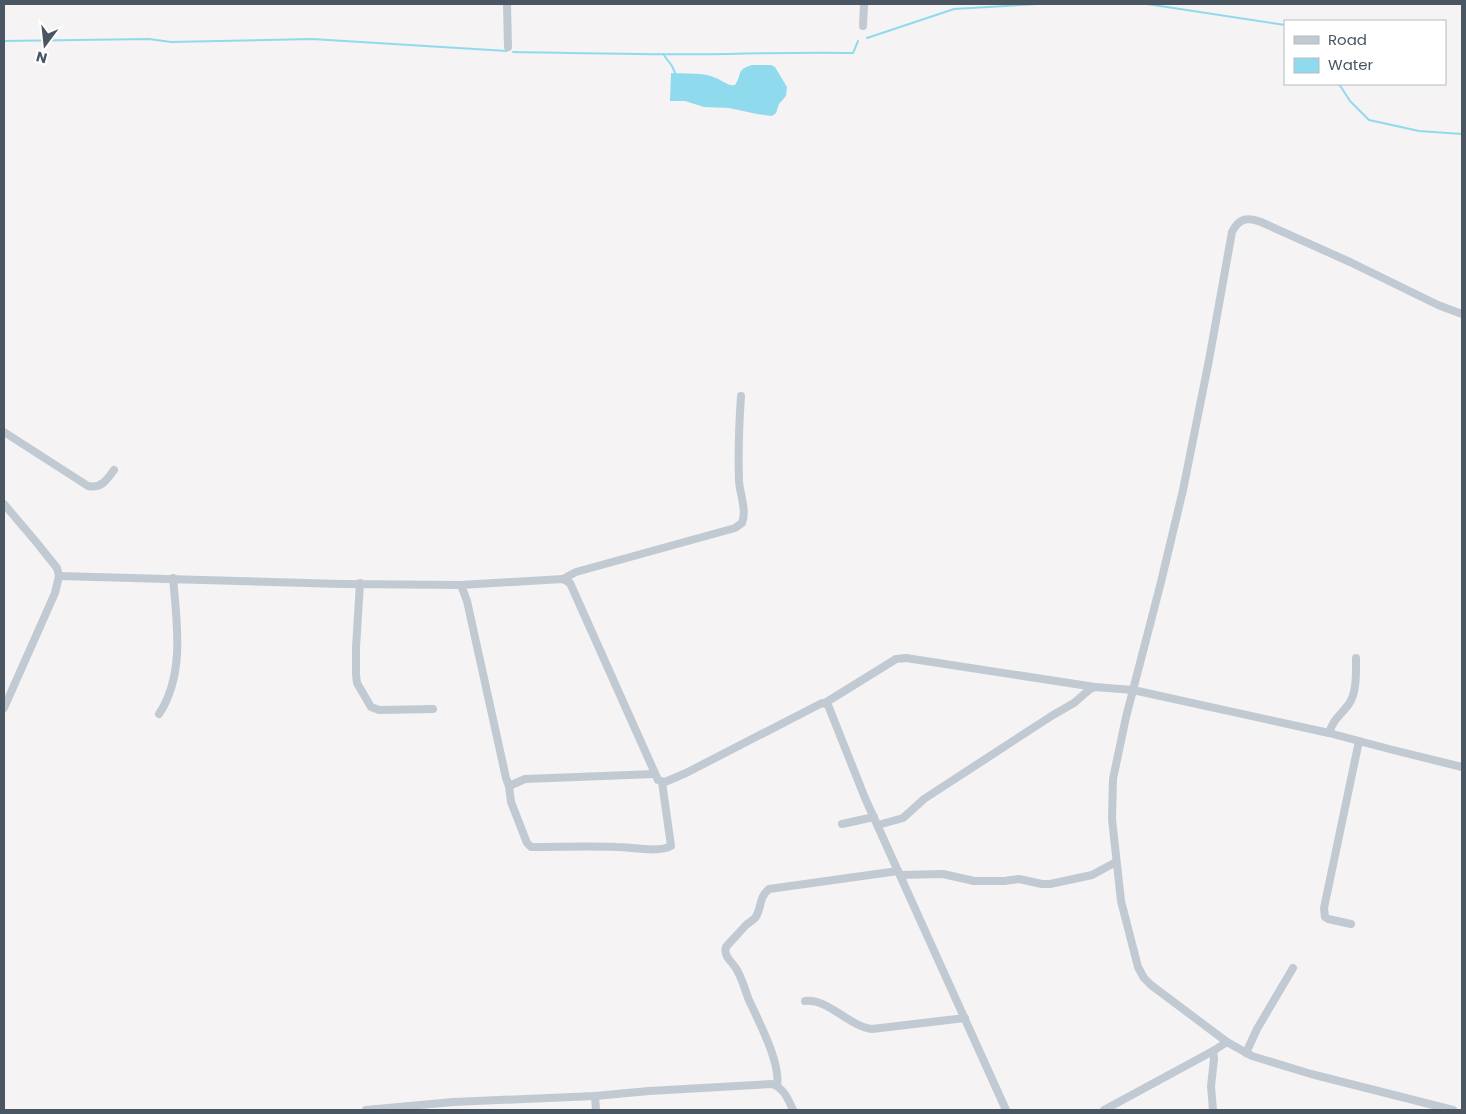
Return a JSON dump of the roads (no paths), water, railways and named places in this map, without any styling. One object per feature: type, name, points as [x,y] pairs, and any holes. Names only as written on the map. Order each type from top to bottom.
[{"type":"street","points":[[507,4],[508,48]]},
{"type":"street","points":[[863,26],[864,4]]},
{"type":"street","points":[[1453,1110],[1292,1068],[1246,1053],[1227,1042],[1155,989],[1144,978],[1138,967],[1121,901],[1112,819],[1113,779],[1133,690],[1183,490],[1232,232],[1235,225],[1248,219],[1261,222],[1350,262],[1438,305],[1462,314]]},
{"type":"street","points":[[59,576],[461,585],[563,579],[576,572],[735,528],[742,523],[744,511],[739,483],[738,430],[741,396]]},
{"type":"street","points":[[4,432],[88,486],[100,486],[114,470]]},
{"type":"street","points":[[4,504],[52,561],[59,576],[55,593],[4,708]]},
{"type":"street","points":[[160,714],[166,704],[176,661],[177,619],[173,578]]},
{"type":"street","points":[[461,585],[467,601],[511,802],[531,847],[667,848],[671,846],[662,782],[658,780],[655,774],[570,583],[563,579]]},
{"type":"street","points":[[360,583],[356,675],[357,683],[371,708],[379,710],[433,709]]},
{"type":"street","points":[[662,782],[825,703],[896,659],[906,658],[1095,687],[1133,690],[1329,733],[1462,767]]},
{"type":"street","points":[[1329,733],[1337,716],[1352,699],[1356,676],[1356,658]]},
{"type":"street","points":[[878,825],[903,818],[924,799],[1074,703],[1095,687]]},
{"type":"street","points":[[825,703],[828,705],[835,720],[865,798],[1006,1110]]},
{"type":"street","points":[[1351,924],[1328,919],[1325,917],[1324,908],[1359,741]]},
{"type":"street","points":[[509,786],[525,779],[655,774]]},
{"type":"street","points":[[842,824],[874,817]]},
{"type":"street","points":[[777,1085],[778,1077],[773,1056],[737,970],[726,956],[725,951],[726,947],[754,919],[759,910],[760,900],[769,889],[899,873],[943,874],[974,881],[1019,880],[1042,884],[1058,883],[1092,875],[1116,862]]},
{"type":"street","points":[[1246,1053],[1257,1029],[1293,968]]},
{"type":"street","points":[[805,1001],[822,1004],[864,1028],[872,1029],[965,1018]]},
{"type":"street","points":[[1104,1110],[1214,1051],[1227,1042]]},
{"type":"street","points":[[1213,1110],[1211,1086],[1214,1051]]},
{"type":"street","points":[[366,1110],[453,1102],[595,1096],[772,1084],[782,1089],[793,1110]]},
{"type":"street","points":[[595,1096],[596,1110]]},
{"type":"water","points":[[752,65],[771,65],[775,67],[787,87],[786,96],[779,104],[776,113],[772,116],[729,108],[704,107],[685,101],[670,101],[671,73],[705,75],[735,85],[741,71]]},
{"type":"waterway","points":[[867,38],[954,9],[1037,4]]},
{"type":"waterway","points":[[1147,4],[1284,25]]},
{"type":"waterway","points":[[4,41],[149,39],[171,42],[312,39],[507,51]]},
{"type":"waterway","points":[[513,52],[674,54],[853,53],[858,41]]},
{"type":"waterway","points":[[663,54],[676,75]]},
{"type":"waterway","points":[[1340,85],[1350,101],[1369,120],[1419,131],[1462,134]]}]
